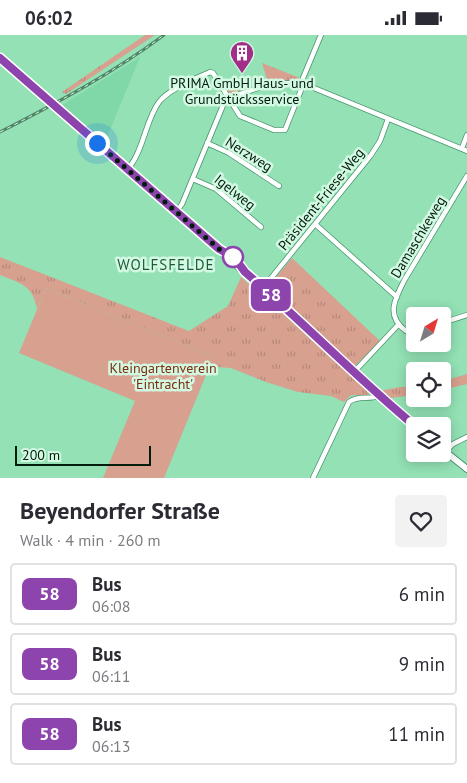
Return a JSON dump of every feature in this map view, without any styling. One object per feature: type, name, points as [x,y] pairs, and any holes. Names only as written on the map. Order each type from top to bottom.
[{"type":"main road","points":[[0,58],[313,332],[378,395],[406,418]]},
{"type":"main road","points":[[451,456],[467,469]]},
{"type":"street","points":[[127,170],[134,160],[156,106],[166,95],[211,71],[228,99],[243,118],[274,130],[282,131],[286,128],[321,35]]},
{"type":"street","points":[[176,212],[182,205],[220,112],[228,99],[265,85],[286,83],[303,85],[467,151]]},
{"type":"street","name":"Präsident-Friese-Weg","points":[[263,288],[373,152],[380,141],[388,119]]},
{"type":"street","points":[[462,148],[467,135]]},
{"type":"street","name":"Nerzweg","points":[[207,143],[229,153],[279,186]]},
{"type":"street","name":"Damaschkeweg","points":[[398,325],[394,319],[393,312],[405,279],[467,176]]},
{"type":"street","name":"Igelweg","points":[[193,179],[214,188],[261,227]]},
{"type":"street","points":[[315,224],[397,297]]},
{"type":"street","points":[[219,249],[238,262],[245,272]]},
{"type":"street","points":[[228,258],[242,273],[252,278]]},
{"type":"street","points":[[451,320],[467,315]]},
{"type":"street","points":[[354,372],[398,325],[406,331]]},
{"type":"street","points":[[313,478],[347,405],[354,398],[378,395]]},
{"type":"street","points":[[451,446],[467,437]]},
{"type":"shaded area","points":[[140,57],[105,142],[62,105]]},
{"type":"green space","points":[[145,35],[155,35],[66,94],[62,92]]},
{"type":"green space","points":[[262,63],[300,78],[294,82],[270,82],[267,79]]},
{"type":"green space","points":[[221,80],[224,80],[228,87],[233,91],[228,85],[229,81],[242,84],[243,86],[247,85],[246,88],[229,95]]},
{"type":"green space","points":[[0,257],[189,331],[228,306],[241,277],[369,393],[368,395],[351,395],[344,402],[331,396],[298,392],[231,368],[217,367],[208,370],[212,356],[46,288],[37,309],[29,290],[20,283],[0,275]]},
{"type":"green space","points":[[292,258],[380,341],[356,365],[352,366],[267,288]]},
{"type":"green space","name":"Kleingartenverein 'Eintracht'","points":[[46,288],[212,356],[164,478],[103,478],[135,401],[19,353]]},
{"type":"green space","points":[[467,374],[467,384],[451,388],[451,379]]},
{"type":"green space","points":[[406,387],[406,396],[390,398],[379,391]]},
{"type":"railway","points":[[0,132],[84,87],[164,35]]},
{"type":"bus line","name":"58","points":[[0,58],[219,249],[238,262],[245,272],[406,418]]},
{"type":"place","name":"PRIMA GmbH Haus- und Grundstücksservice","points":[[242,74]]},
{"type":"district","name":"WOLFSFELDE","points":[[166,264]]},
{"type":"route","points":[[97,143],[219,249],[233,257]]}]
